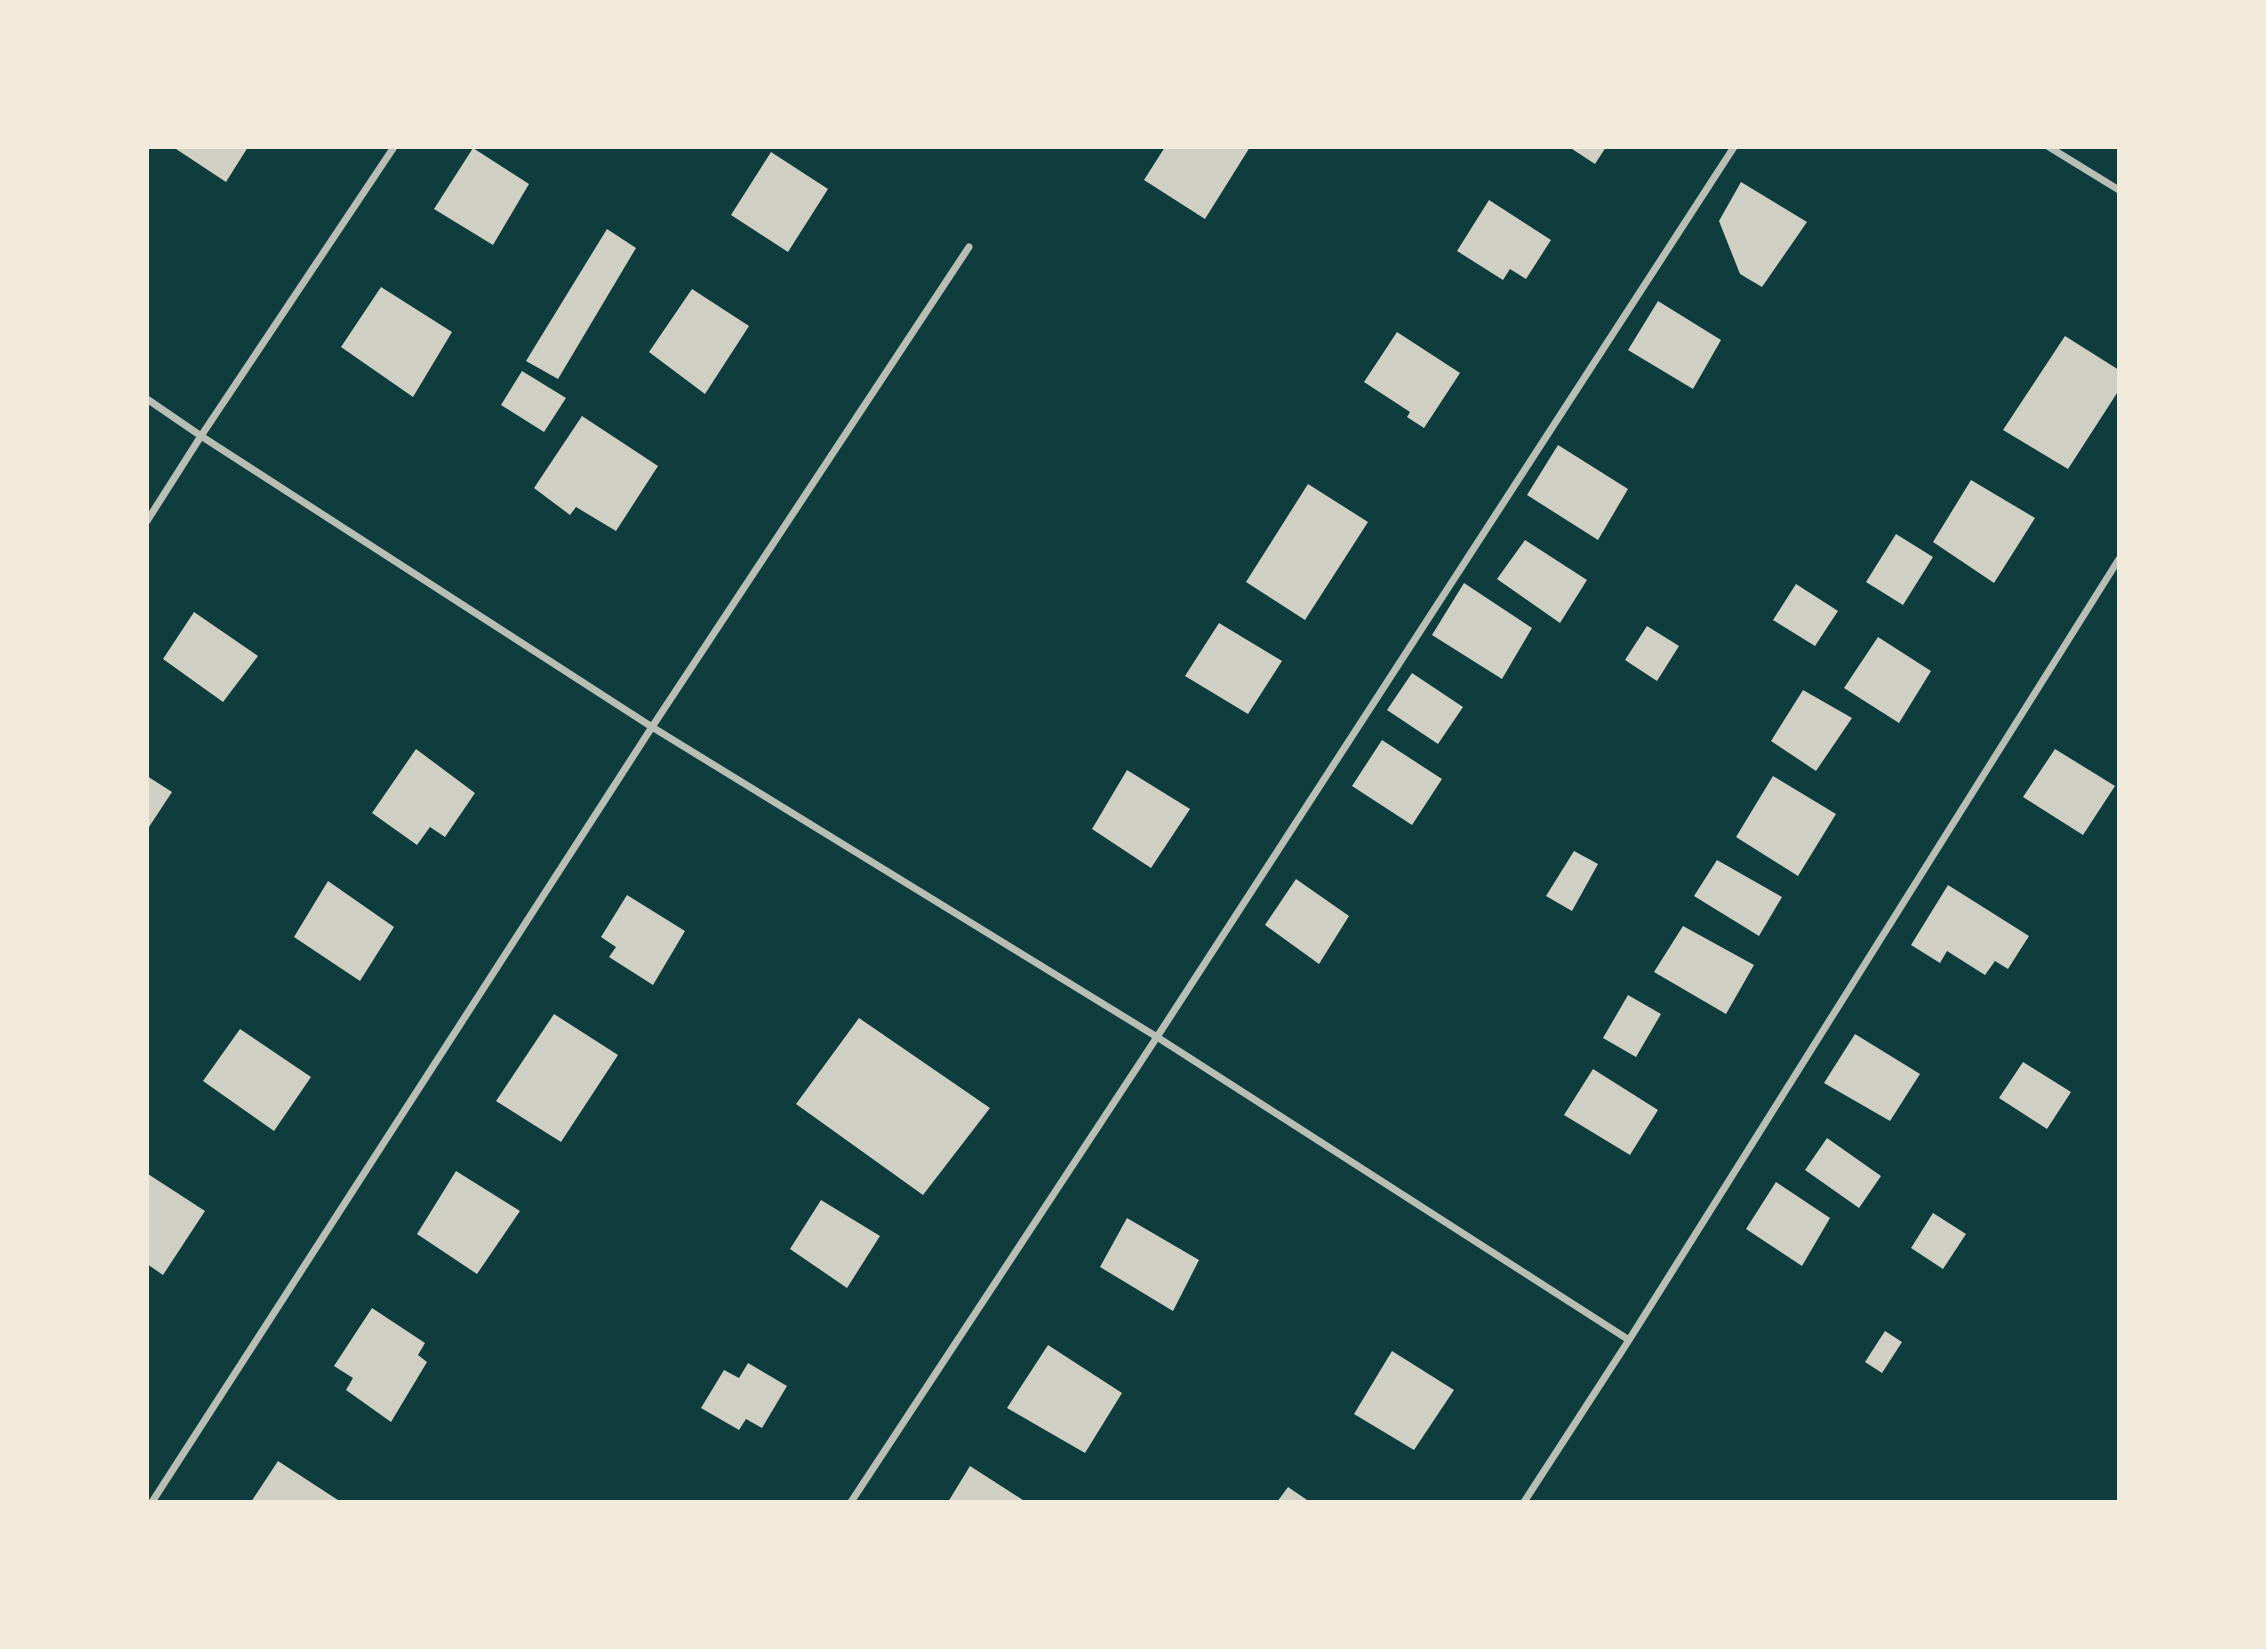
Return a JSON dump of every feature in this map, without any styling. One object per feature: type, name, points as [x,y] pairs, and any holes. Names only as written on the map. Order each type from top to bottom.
[{"type":"street","points":[[147,521],[394,147]]},
{"type":"street","points":[[851,1502],[1157,1037],[1734,147]]},
{"type":"street","points":[[2049,147],[2119,190]]},
{"type":"street","points":[[152,1502],[652,726],[970,247]]},
{"type":"street","points":[[147,399],[652,726],[1157,1037],[1629,1340]]},
{"type":"street","points":[[1524,1502],[1629,1340],[2119,559]]},
{"type":"building","points":[[173,147],[248,147],[226,182]]},
{"type":"building","points":[[1165,147],[1250,147],[1205,219],[1144,180]]},
{"type":"building","points":[[1569,147],[1606,147],[1595,164]]},
{"type":"building","points":[[473,148],[529,184],[493,245],[434,209]]},
{"type":"building","points":[[771,152],[828,189],[788,252],[731,215]]},
{"type":"building","points":[[1741,182],[1807,222],[1762,287],[1740,274],[1719,221]]},
{"type":"building","points":[[1489,200],[1551,240],[1526,279],[1510,269],[1503,280],[1457,251]]},
{"type":"building","points":[[607,229],[636,248],[558,379],[526,361]]},
{"type":"building","points":[[381,287],[452,332],[413,397],[341,347]]},
{"type":"building","points":[[692,289],[749,326],[705,394],[649,352]]},
{"type":"building","points":[[1658,301],[1721,340],[1693,389],[1628,350]]},
{"type":"building","points":[[1397,332],[1460,373],[1424,428],[1407,417],[1410,412],[1364,382]]},
{"type":"building","points":[[2065,336],[2119,370],[2119,390],[2068,469],[2003,430]]},
{"type":"building","points":[[522,371],[566,398],[544,432],[501,405]]},
{"type":"building","points":[[582,416],[658,466],[616,531],[576,507],[570,515],[534,488]]},
{"type":"building","points":[[1558,445],[1628,489],[1598,540],[1527,495]]},
{"type":"building","points":[[1971,480],[2035,518],[1994,583],[1933,542]]},
{"type":"building","points":[[1308,484],[1368,522],[1305,620],[1246,582]]},
{"type":"building","points":[[1896,534],[1933,557],[1903,605],[1866,582]]},
{"type":"building","points":[[1525,540],[1587,580],[1560,623],[1497,579]]},
{"type":"building","points":[[1464,583],[1532,628],[1502,679],[1432,635]]},
{"type":"building","points":[[1796,584],[1838,611],[1815,646],[1773,620]]},
{"type":"building","points":[[194,612],[258,656],[223,702],[163,659]]},
{"type":"building","points":[[1219,623],[1282,661],[1248,714],[1185,676]]},
{"type":"building","points":[[1647,626],[1679,646],[1657,681],[1625,660]]},
{"type":"building","points":[[1878,637],[1931,671],[1899,723],[1844,688]]},
{"type":"building","points":[[1412,673],[1463,707],[1438,744],[1387,710]]},
{"type":"building","points":[[1803,690],[1852,718],[1816,771],[1771,741]]},
{"type":"building","points":[[1382,740],[1442,779],[1412,825],[1352,786]]},
{"type":"building","points":[[416,749],[475,793],[445,837],[430,827],[417,845],[372,813]]},
{"type":"building","points":[[2055,749],[2115,786],[2083,835],[2023,797]]},
{"type":"building","points":[[1127,770],[1190,809],[1151,868],[1092,829]]},
{"type":"building","points":[[147,776],[172,792],[147,830]]},
{"type":"building","points":[[1773,776],[1836,814],[1798,876],[1736,837]]},
{"type":"building","points":[[1574,851],[1598,864],[1572,911],[1546,896]]},
{"type":"building","points":[[1717,860],[1782,897],[1759,936],[1694,896]]},
{"type":"building","points":[[1296,879],[1349,916],[1319,964],[1265,925]]},
{"type":"building","points":[[328,881],[394,927],[360,981],[294,937]]},
{"type":"building","points":[[1948,885],[2029,936],[2008,969],[1995,961],[1985,975],[1947,951],[1940,963],[1911,945]]},
{"type":"building","points":[[627,895],[685,931],[653,985],[609,957],[616,947],[601,937]]},
{"type":"building","points":[[1683,926],[1754,965],[1726,1014],[1654,972]]},
{"type":"building","points":[[1628,995],[1661,1014],[1636,1057],[1603,1038]]},
{"type":"building","points":[[554,1014],[618,1055],[561,1142],[496,1101]]},
{"type":"building","points":[[859,1018],[990,1108],[923,1195],[796,1104]]},
{"type":"building","points":[[240,1029],[311,1077],[274,1131],[203,1081]]},
{"type":"building","points":[[1855,1034],[1920,1074],[1890,1121],[1824,1083]]},
{"type":"building","points":[[2023,1062],[2071,1092],[2047,1129],[1999,1098]]},
{"type":"building","points":[[1593,1069],[1658,1110],[1630,1155],[1564,1115]]},
{"type":"building","points":[[1827,1138],[1881,1176],[1859,1208],[1805,1170]]},
{"type":"building","points":[[456,1171],[520,1211],[477,1274],[417,1234]]},
{"type":"building","points":[[148,1174],[205,1211],[163,1275],[147,1264]]},
{"type":"building","points":[[1776,1182],[1830,1218],[1802,1266],[1746,1229]]},
{"type":"building","points":[[821,1200],[880,1236],[847,1288],[790,1249]]},
{"type":"building","points":[[1933,1213],[1966,1234],[1943,1269],[1911,1248]]},
{"type":"building","points":[[1127,1218],[1199,1260],[1173,1311],[1100,1267]]},
{"type":"building","points":[[372,1308],[425,1343],[418,1355],[427,1362],[391,1422],[346,1390],[353,1378],[334,1366]]},
{"type":"building","points":[[1885,1331],[1902,1342],[1882,1373],[1865,1362]]},
{"type":"building","points":[[1048,1345],[1122,1393],[1085,1453],[1007,1408]]},
{"type":"building","points":[[1392,1351],[1454,1390],[1414,1450],[1354,1414]]},
{"type":"building","points":[[748,1363],[787,1386],[762,1428],[746,1419],[739,1430],[701,1408],[724,1370],[739,1378]]},
{"type":"building","points":[[278,1461],[341,1502],[251,1502]]},
{"type":"building","points":[[970,1466],[1026,1502],[948,1502]]},
{"type":"building","points":[[1288,1487],[1310,1502],[1277,1502]]}]
